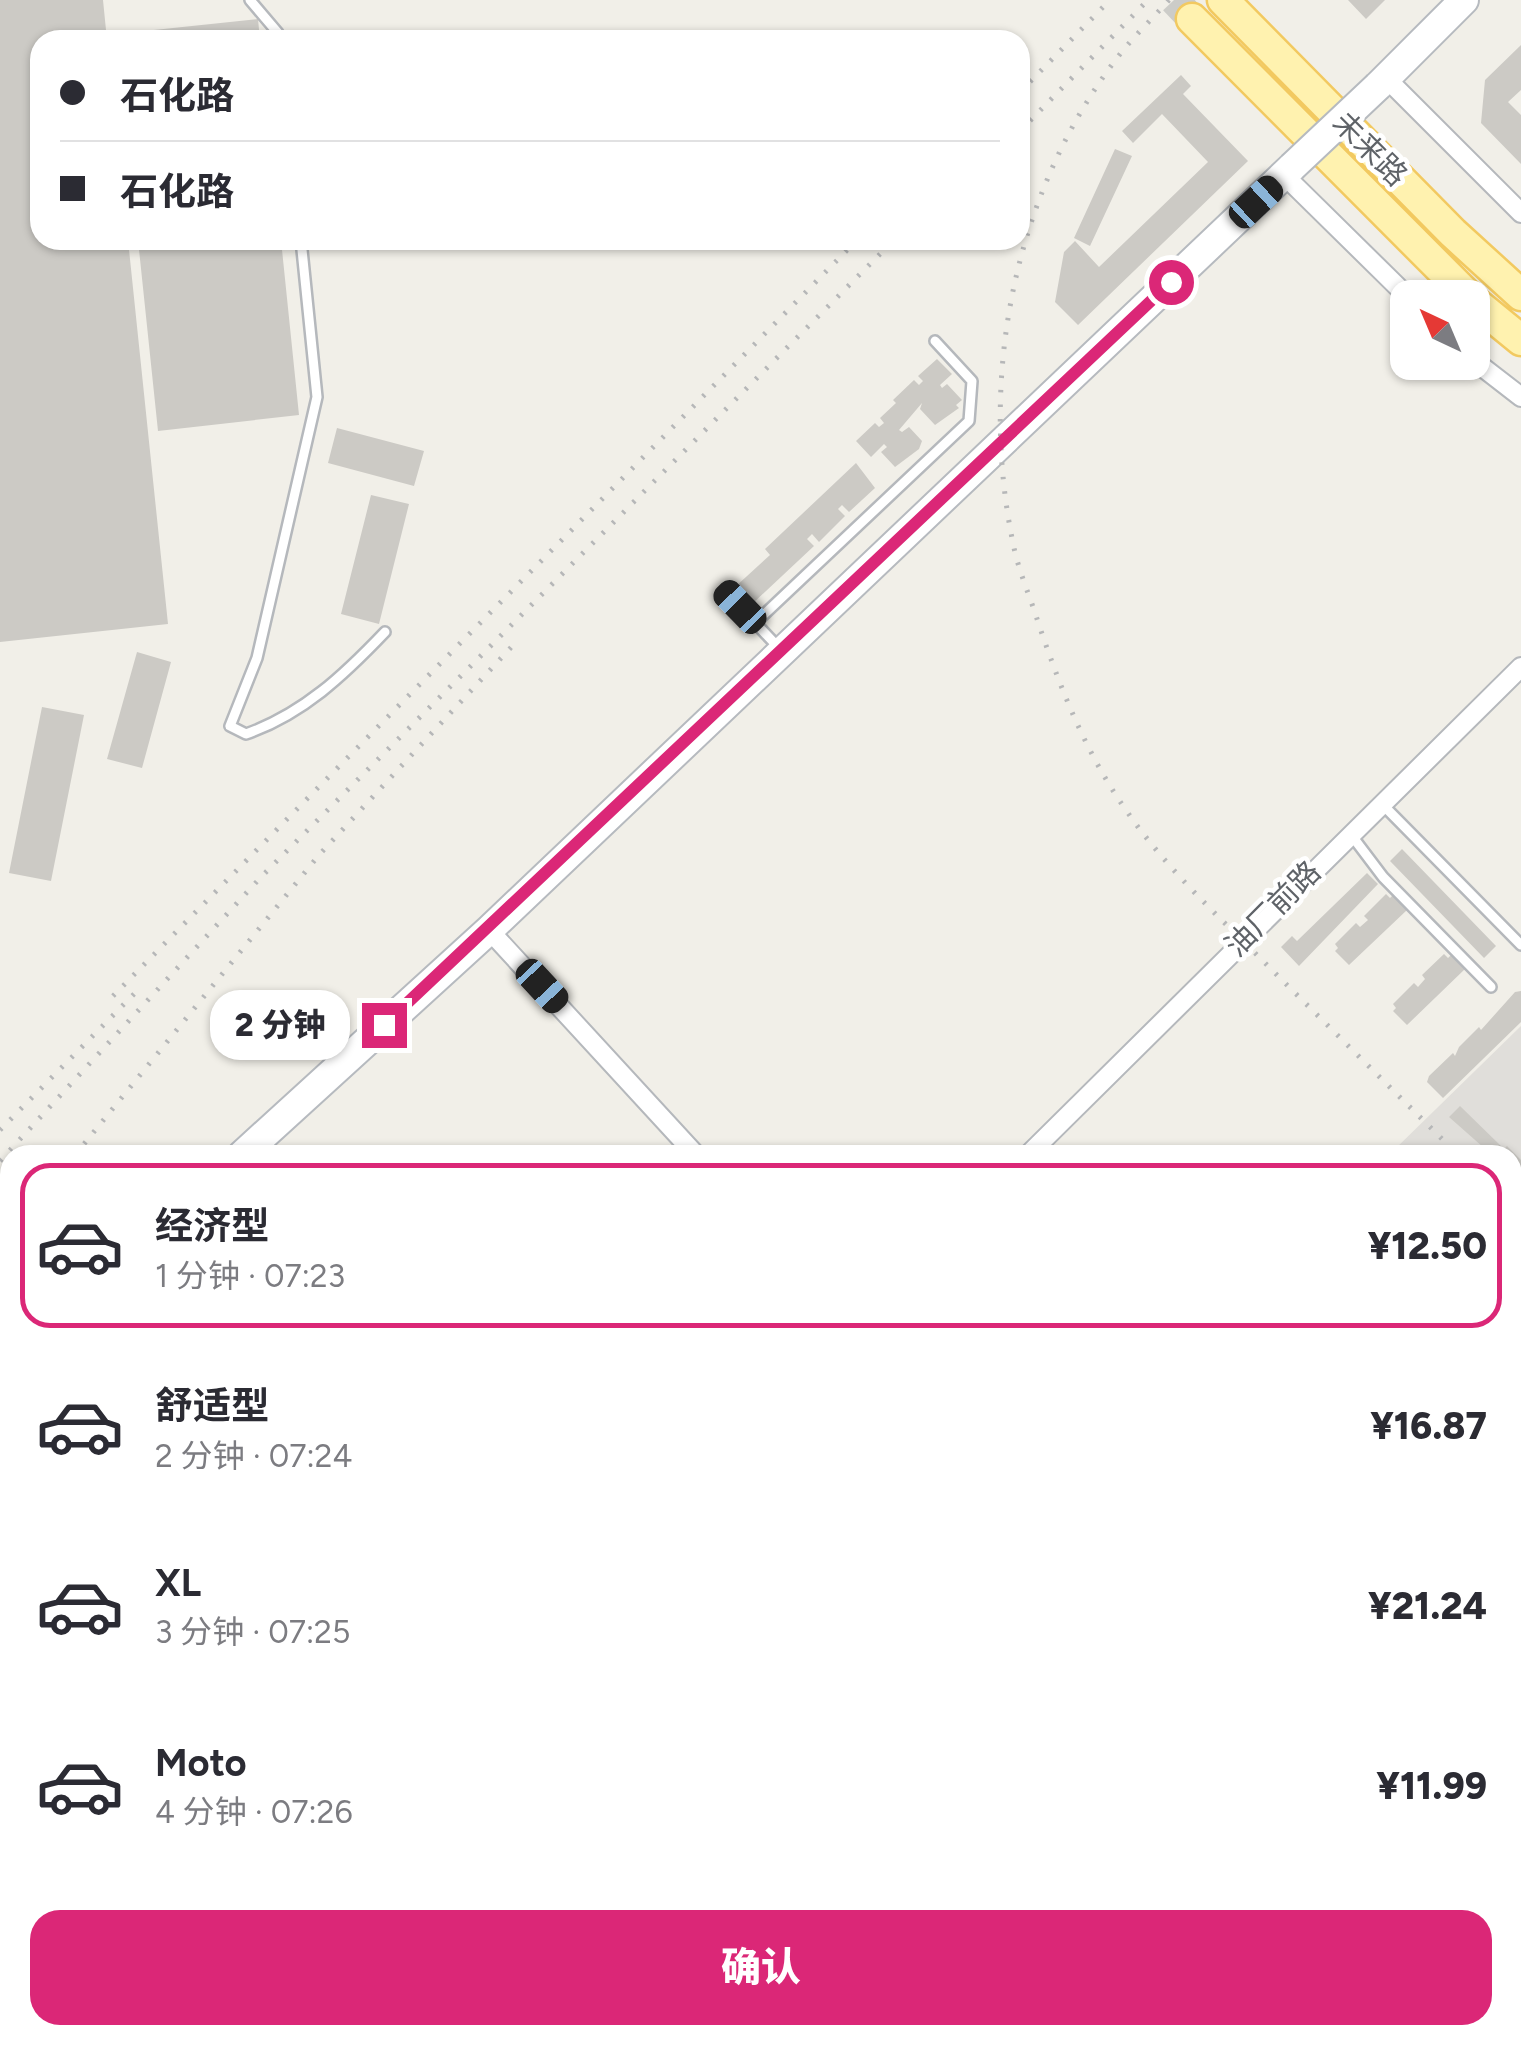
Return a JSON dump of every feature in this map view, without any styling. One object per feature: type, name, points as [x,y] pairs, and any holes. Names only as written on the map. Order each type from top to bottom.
[{"type":"main road","name":"未来路","points":[[1223,0],[1453,233],[1521,295]]},
{"type":"main road","name":"未来路","points":[[1192,19],[1453,280]]},
{"type":"main road","name":"未来路","points":[[1490,314],[1521,340]]},
{"type":"street","points":[[253,1145],[488,930],[1464,0]]},
{"type":"street","points":[[1382,82],[1521,214]]},
{"type":"street","points":[[1288,171],[1393,280]]},
{"type":"street","points":[[1490,374],[1521,397]]},
{"type":"street","name":"油厂前路","points":[[1038,1145],[1521,666]]},
{"type":"street","points":[[488,930],[687,1145]]},
{"type":"lane","points":[[250,0],[275,30]]},
{"type":"lane","points":[[302,250],[318,396],[257,658],[230,726],[246,734],[275,724],[344,674],[385,632]]},
{"type":"lane","points":[[755,623],[969,421],[972,381],[935,341]]},
{"type":"lane","points":[[724,590],[782,651]]},
{"type":"lane","points":[[1382,803],[1521,944]]},
{"type":"lane","points":[[1350,834],[1384,877],[1491,987]]},
{"type":"shaded area","points":[[1521,1026],[1521,1145],[1399,1145]]},
{"type":"building","points":[[0,0],[103,0],[106,30],[30,30],[30,250],[129,250],[168,624],[0,642]]},
{"type":"building","points":[[1348,0],[1385,0],[1366,19]]},
{"type":"building","points":[[258,19],[259,30],[154,30]]},
{"type":"building","points":[[1521,45],[1521,90],[1508,102],[1521,115],[1521,164],[1481,123],[1485,80]]},
{"type":"building","points":[[1181,75],[1191,86],[1183,94],[1248,161],[1078,325],[1055,302],[1064,252],[1075,241],[1099,267],[1208,162],[1162,114],[1133,143],[1122,131]]},
{"type":"building","points":[[1115,149],[1132,156],[1090,246],[1074,238]]},
{"type":"building","points":[[139,250],[282,250],[299,415],[158,431]]},
{"type":"building","points":[[937,359],[952,374],[940,385],[942,388],[947,384],[962,400],[956,405],[959,408],[935,425],[920,409],[922,403],[899,430],[909,427],[922,441],[919,449],[895,467],[881,452],[887,447],[884,444],[871,457],[856,441],[875,423],[879,427],[884,423],[880,418],[896,403],[893,400],[914,380],[919,385],[923,381],[918,376]]},
{"type":"building","points":[[337,428],[424,451],[414,486],[328,463]]},
{"type":"building","points":[[856,463],[875,488],[849,512],[842,505],[838,509],[845,516],[819,542],[812,534],[807,539],[814,546],[751,605],[735,587],[770,555],[765,549]]},
{"type":"building","points":[[371,495],[409,504],[379,624],[341,614]]},
{"type":"building","points":[[137,652],[171,662],[142,768],[107,759]]},
{"type":"building","points":[[42,707],[84,715],[51,881],[9,873]]},
{"type":"building","points":[[1402,849],[1496,946],[1484,958],[1390,861]]},
{"type":"building","points":[[1367,873],[1378,884],[1299,966],[1281,947],[1292,936],[1297,941]]},
{"type":"building","points":[[1386,894],[1390,898],[1393,895],[1407,910],[1349,965],[1335,951],[1335,944],[1356,923],[1360,927],[1368,920],[1364,916]]},
{"type":"building","points":[[1444,954],[1448,958],[1451,955],[1465,969],[1407,1025],[1393,1011],[1393,1004],[1414,983],[1418,987],[1425,979],[1422,975]]},
{"type":"building","points":[[1521,991],[1521,1022],[1443,1098],[1427,1082],[1429,1076],[1453,1053],[1455,1056],[1459,1047],[1479,1027],[1481,1030],[1515,992]]},
{"type":"building","points":[[1460,1106],[1500,1145],[1481,1145],[1449,1117]]},
{"type":"tunnel","points":[[1174,0],[1192,19]]},
{"type":"railway","points":[[1030,82],[1110,0]]},
{"type":"railway","points":[[1030,121],[1148,0]]},
{"type":"railway","points":[[1030,227],[1051,171],[1079,115],[1120,54],[1169,0]]},
{"type":"railway","points":[[113,996],[847,250]]},
{"type":"railway","points":[[15,1145],[261,877],[884,250]]},
{"type":"railway","points":[[1024,250],[1003,354],[1003,481],[1021,573],[1076,721],[1113,791],[1176,872],[1448,1145]]},
{"type":"railway","points":[[83,1145],[319,855],[516,642]]},
{"type":"railway","points":[[0,1130],[137,991]]},
{"type":"route","points":[[384,1025],[1171,282]]}]
